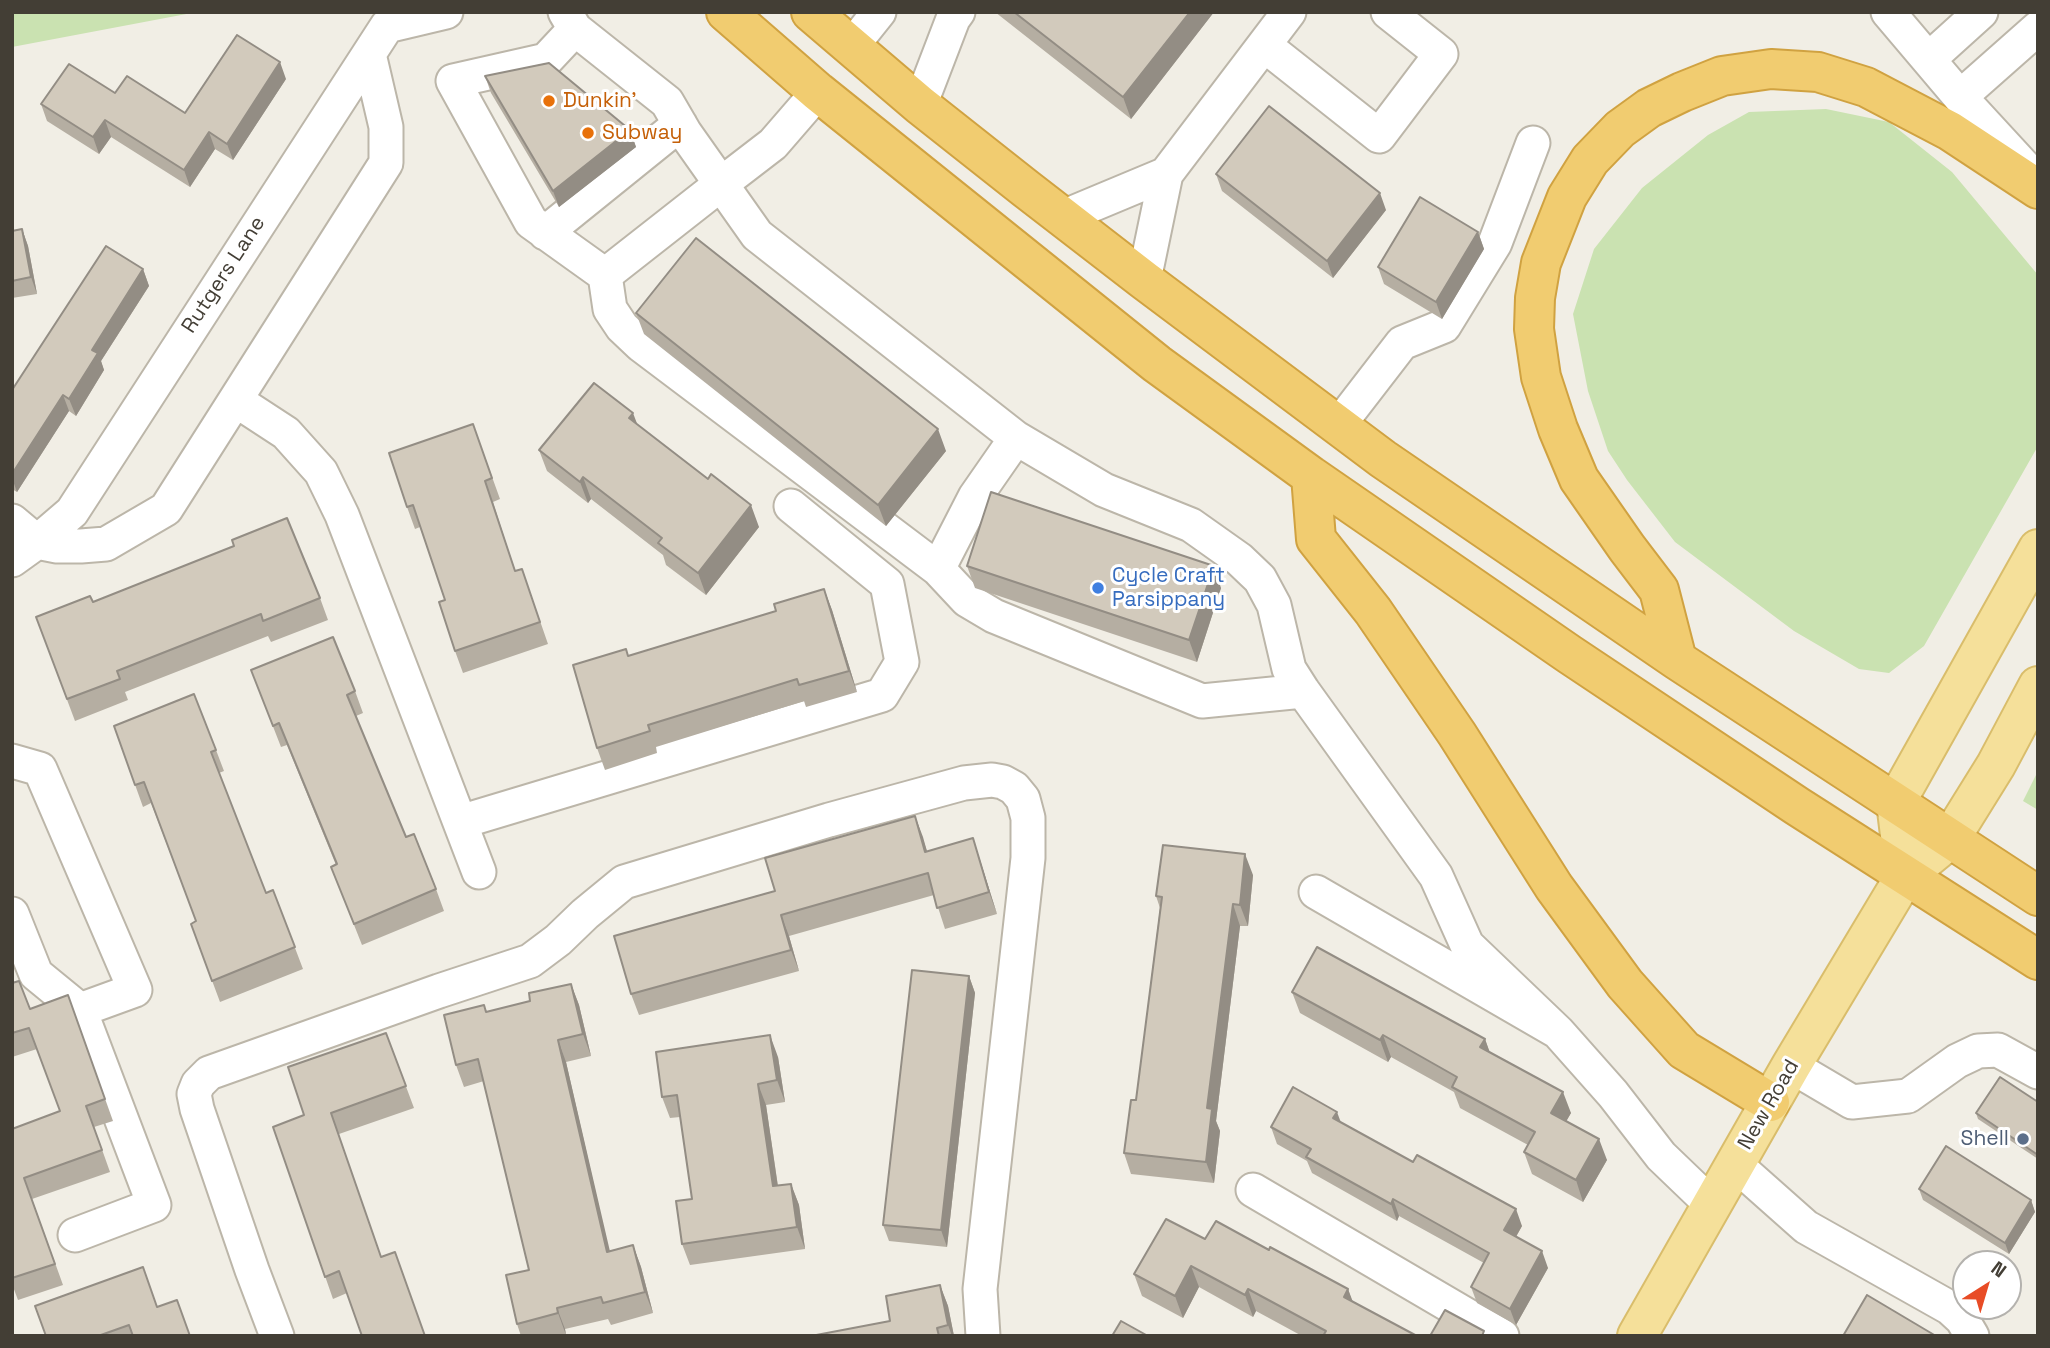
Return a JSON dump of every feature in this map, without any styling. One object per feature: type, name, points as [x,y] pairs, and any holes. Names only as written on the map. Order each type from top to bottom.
[{"type":"highway","points":[[726,12],[818,92],[1157,364],[1311,476],[1580,662],[1905,876],[2038,960]]},
{"type":"highway","points":[[811,12],[920,105],[1144,280],[1338,426],[1677,660],[2038,896]]},
{"type":"highway","points":[[1677,660],[1659,590],[1579,479],[1558,429],[1541,377],[1534,329],[1535,298],[1541,262],[1567,197],[1590,160],[1620,129],[1649,108],[1722,76],[1771,69],[1818,72],[1866,87],[1950,131],[2038,189]]},
{"type":"highway","points":[[1311,476],[1316,539],[1373,611],[1457,734],[1554,887],[1625,984],[1684,1050],[1770,1102]]},
{"type":"main road","points":[[1905,876],[1896,802],[2038,549]]},
{"type":"main road","name":"New Road","points":[[1637,1336],[1770,1102],[1905,876],[1950,839],[1996,765],[2038,686]]},
{"type":"street","name":"Rutgers Lane","points":[[25,551],[72,512],[387,26],[446,12]]},
{"type":"street","points":[[851,47],[879,12]]},
{"type":"street","points":[[920,105],[958,12]]},
{"type":"street","points":[[1144,280],[1166,174],[1289,12]]},
{"type":"street","points":[[1264,45],[1379,136],[1441,54],[1388,12]]},
{"type":"street","points":[[1888,12],[1960,97],[2038,182]]},
{"type":"street","points":[[1929,59],[1981,12]]},
{"type":"street","points":[[1303,691],[1202,701],[994,616],[967,600],[938,569],[641,345],[622,327],[610,309],[605,275],[531,222],[453,81],[546,60],[570,21],[667,102],[757,235],[1016,438],[1104,490],[1191,525],[1239,559],[1260,579],[1274,605],[1289,669],[1436,876],[1467,945],[1558,1032],[1613,1094],[1661,1156],[1711,1204]]},
{"type":"street","points":[[1960,97],[2038,28]]},
{"type":"street","points":[[12,521],[25,551],[57,546],[106,544],[166,509],[386,163],[386,127],[369,54]]},
{"type":"street","points":[[605,275],[773,144],[818,92]]},
{"type":"street","points":[[545,233],[680,124]]},
{"type":"street","points":[[1338,426],[1402,343],[1444,326],[1495,243],[1533,143]]},
{"type":"street","points":[[1063,216],[1166,174]]},
{"type":"street","points":[[1495,243],[1541,262]]},
{"type":"street","points":[[237,401],[286,433],[321,472],[342,515],[479,872]]},
{"type":"street","points":[[938,569],[975,497],[1016,438]]},
{"type":"street","points":[[460,822],[883,695],[902,662],[887,584],[791,506]]},
{"type":"street","points":[[12,761],[40,769],[135,990],[80,1010]]},
{"type":"street","points":[[277,1336],[197,1110],[194,1094],[198,1084],[209,1073],[530,961],[624,882],[829,820],[964,783],[992,780],[1014,788],[1023,799],[1028,818],[1028,858],[980,1289],[983,1336]]},
{"type":"street","points":[[1316,892],[1558,1032]]},
{"type":"street","points":[[12,914],[36,974],[80,1010],[154,1205],[75,1235]]},
{"type":"street","points":[[1791,1066],[1852,1102],[1908,1096],[1957,1060],[1978,1051],[1998,1050],[2038,1072]]},
{"type":"street","points":[[1735,1164],[1806,1227],[1950,1308],[1962,1319],[1972,1336]]},
{"type":"street","points":[[1253,1190],[1502,1336]]},
{"type":"green space","points":[[12,12],[197,12],[12,47]]},
{"type":"green space","points":[[1826,109],[1889,122],[1952,172],[2038,275],[2038,446],[1924,646],[1889,673],[1859,669],[1794,631],[1675,542],[1608,451],[1588,391],[1573,314],[1594,249],[1642,188],[1708,135],[1749,112]]},
{"type":"green space","points":[[2038,771],[2038,810],[2023,801]]},
{"type":"building","points":[[1014,12],[1190,12],[1123,97]]},
{"type":"building","points":[[237,35],[280,62],[227,144],[209,132],[184,170],[105,120],[93,137],[41,104],[69,64],[115,93],[127,76],[185,113]]},
{"type":"building","points":[[549,63],[630,130],[553,191],[485,76]]},
{"type":"building","points":[[1269,106],[1380,193],[1327,261],[1216,174]]},
{"type":"building","points":[[1420,197],[1478,232],[1436,302],[1378,267]]},
{"type":"building","points":[[22,229],[31,277],[12,281],[12,231]]},
{"type":"building","points":[[696,238],[938,429],[878,505],[636,313]]},
{"type":"building","points":[[106,246],[143,269],[92,350],[98,353],[69,399],[63,395],[12,474],[12,390]]},
{"type":"building","points":[[594,383],[633,413],[629,418],[708,479],[711,474],[751,505],[698,573],[658,543],[662,538],[583,477],[580,482],[539,450]]},
{"type":"building","points":[[473,424],[492,478],[485,481],[515,571],[522,569],[540,622],[455,651],[439,602],[445,600],[413,505],[407,507],[389,453]]},
{"type":"building","name":"Cycle Craft Parsippany","points":[[991,492],[1214,566],[1189,640],[967,566]]},
{"type":"building","points":[[287,518],[320,598],[263,621],[261,614],[117,671],[120,679],[67,699],[36,617],[90,596],[93,602],[234,546],[232,540]]},
{"type":"building","points":[[824,589],[849,671],[799,685],[797,679],[648,725],[650,731],[597,748],[573,665],[626,649],[628,656],[776,611],[774,604]]},
{"type":"building","points":[[333,637],[355,691],[347,695],[406,837],[414,834],[436,889],[354,924],[331,867],[337,864],[279,723],[273,726],[251,670]]},
{"type":"building","points":[[194,694],[216,750],[211,752],[266,893],[273,890],[295,947],[212,981],[191,924],[196,921],[144,782],[135,785],[114,726]]},
{"type":"building","points":[[915,816],[925,852],[973,838],[989,892],[937,908],[928,873],[781,915],[791,950],[631,994],[614,936],[775,891],[765,858]]},
{"type":"building","points":[[1163,845],[1245,854],[1240,905],[1233,904],[1207,1108],[1212,1109],[1206,1162],[1124,1153],[1131,1100],[1136,1100],[1162,897],[1156,896]]},
{"type":"building","points":[[1317,947],[1485,1039],[1480,1047],[1563,1092],[1551,1113],[1599,1139],[1576,1180],[1524,1152],[1535,1132],[1452,1087],[1457,1077],[1383,1035],[1380,1040],[1292,992]]},
{"type":"building","points":[[912,970],[969,976],[941,1230],[883,1225]]},
{"type":"building","points":[[19,981],[30,1009],[68,995],[105,1099],[86,1106],[102,1150],[24,1178],[55,1264],[12,1278],[12,1129],[60,1111],[29,1028],[12,1033],[12,983]]},
{"type":"building","points":[[571,984],[583,1034],[558,1040],[607,1252],[633,1245],[645,1292],[603,1303],[601,1297],[557,1308],[558,1313],[517,1324],[506,1275],[529,1270],[478,1059],[456,1065],[444,1015],[484,1005],[486,1012],[530,1001],[529,993]]},
{"type":"building","points":[[386,1033],[406,1086],[331,1113],[381,1257],[395,1252],[425,1336],[362,1336],[339,1271],[325,1277],[273,1127],[304,1115],[288,1067]]},
{"type":"building","points":[[770,1035],[777,1080],[758,1084],[773,1186],[791,1184],[797,1227],[682,1244],[676,1201],[692,1199],[677,1095],[662,1097],[656,1052]]},
{"type":"building","name":"Shell","points":[[2000,1077],[2038,1102],[2038,1155],[1976,1113]]},
{"type":"building","points":[[1293,1087],[1337,1112],[1333,1118],[1413,1162],[1417,1155],[1516,1209],[1504,1230],[1542,1251],[1510,1309],[1471,1287],[1489,1253],[1393,1199],[1391,1204],[1306,1157],[1311,1149],[1271,1127]]},
{"type":"building","points":[[1946,1146],[2031,1200],[2005,1243],[1919,1189]]},
{"type":"building","points":[[1166,1219],[1205,1239],[1216,1221],[1348,1289],[1344,1297],[1417,1336],[1323,1336],[1326,1331],[1248,1289],[1245,1295],[1191,1266],[1175,1296],[1134,1274]]},
{"type":"building","points":[[143,1267],[157,1307],[177,1300],[190,1336],[133,1336],[129,1325],[98,1336],[46,1336],[35,1306]]},
{"type":"building","points":[[940,1285],[948,1325],[937,1328],[939,1336],[811,1336],[890,1321],[886,1296]]},
{"type":"building","points":[[1867,1295],[1936,1336],[1843,1336]]},
{"type":"building","points":[[1445,1310],[1484,1331],[1482,1336],[1430,1336]]},
{"type":"building","points":[[1121,1321],[1148,1336],[1112,1336]]},
{"type":"place","name":"Dunkin'","points":[[549,101]]},
{"type":"place","name":"Subway","points":[[588,133]]},
{"type":"place","name":"Cycle Craft Parsippany","points":[[1098,588]]},
{"type":"place","name":"Shell","points":[[2023,1139]]}]
